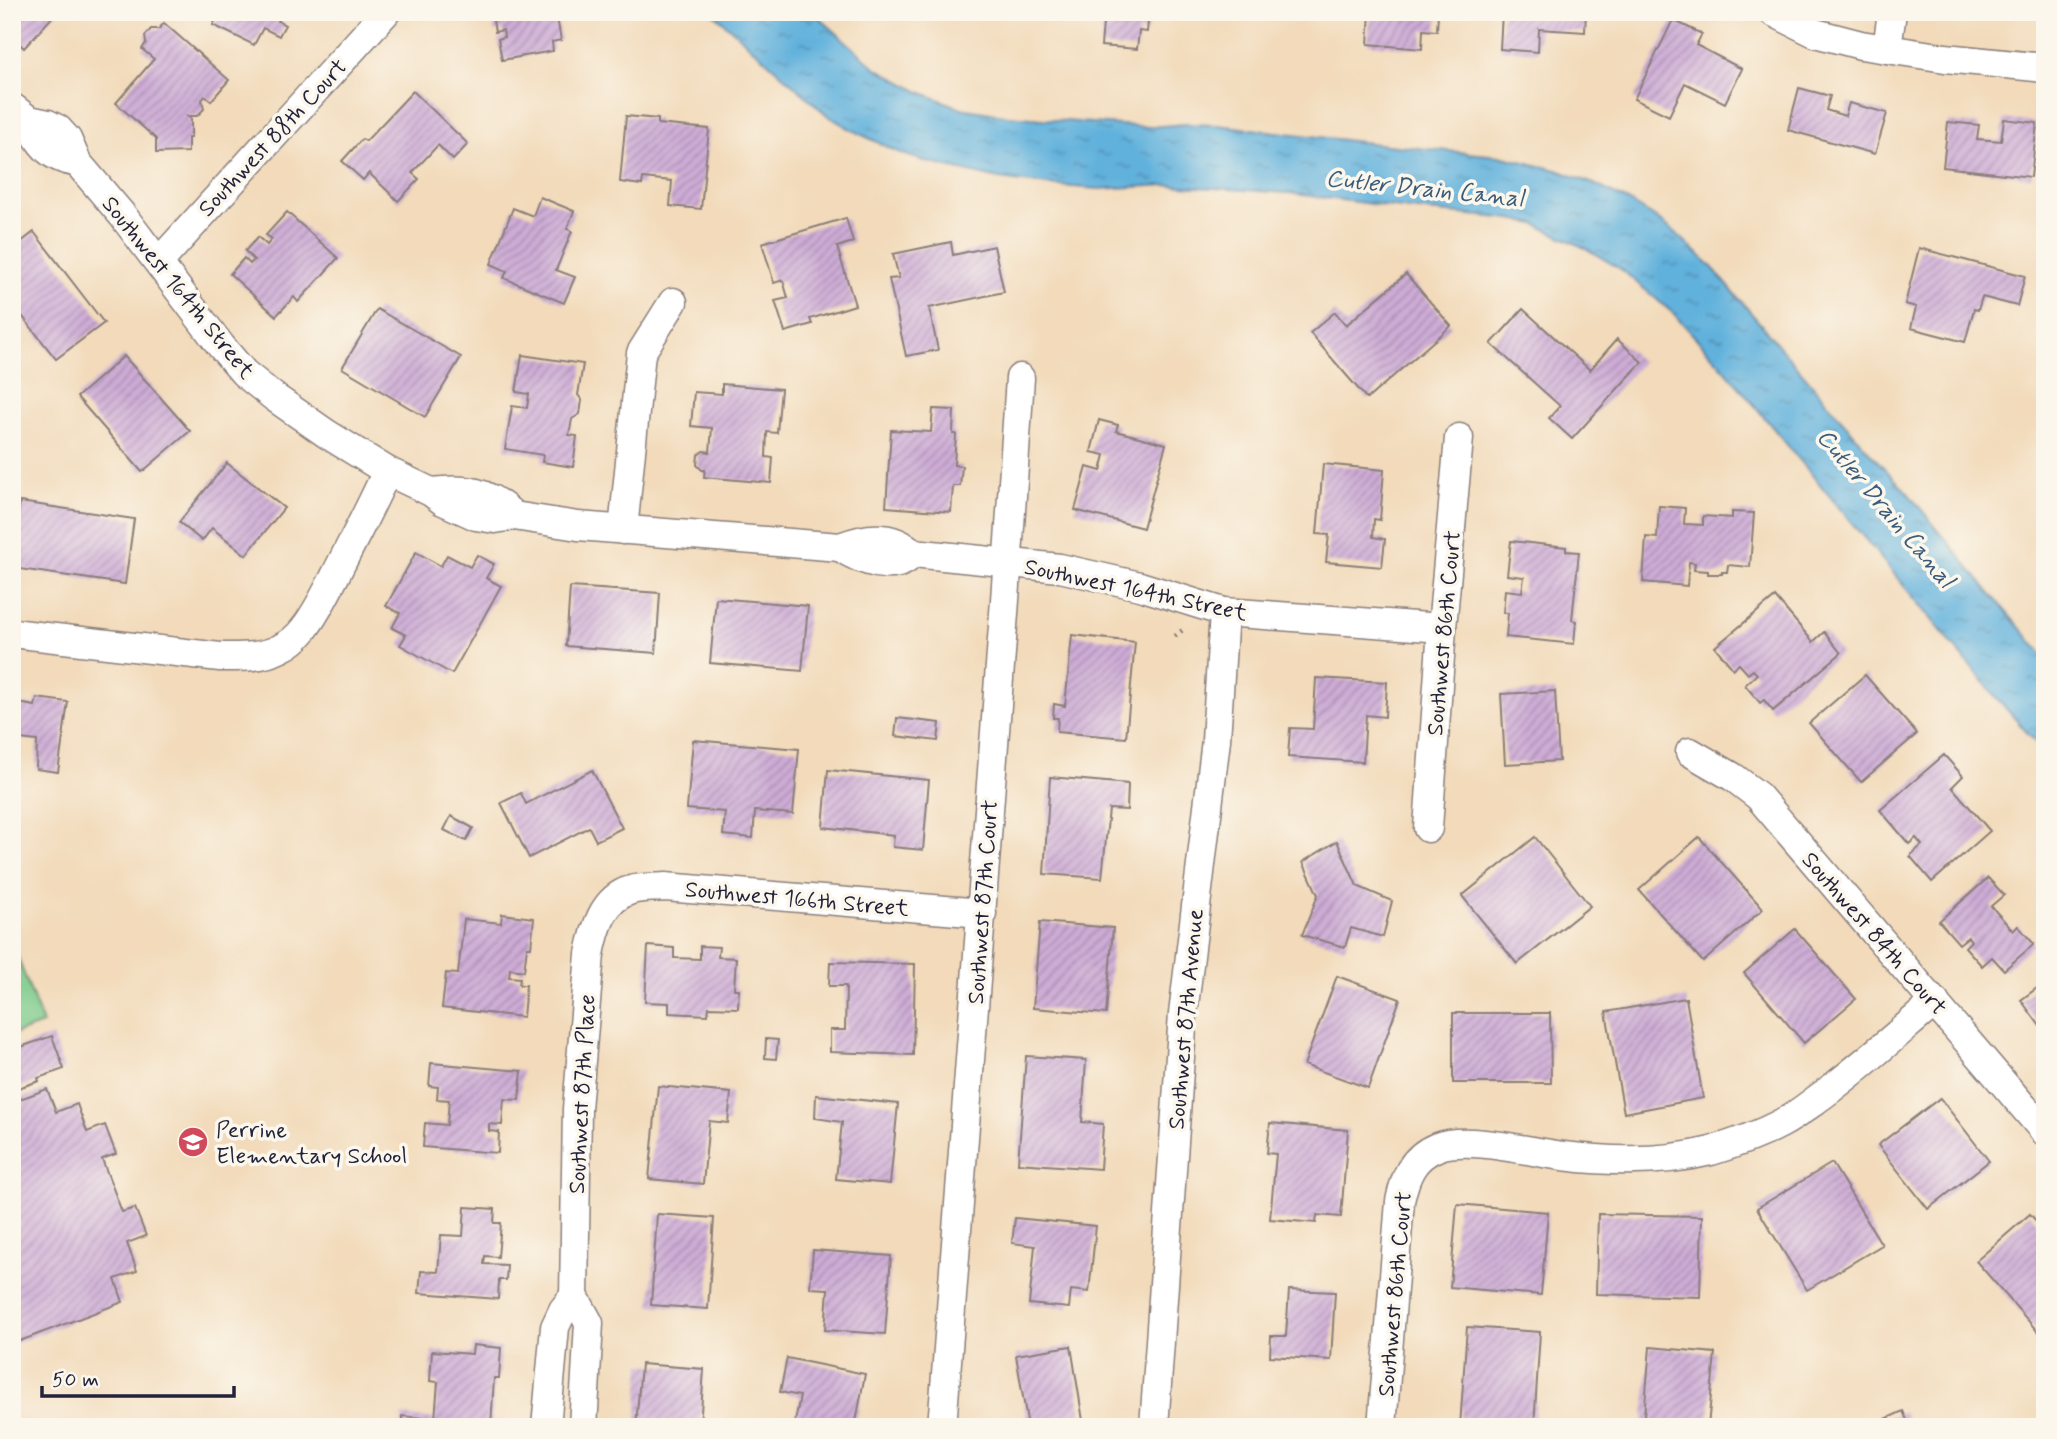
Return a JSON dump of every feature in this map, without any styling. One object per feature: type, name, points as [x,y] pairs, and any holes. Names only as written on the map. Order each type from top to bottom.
[{"type":"street","name":"Southwest 88th Court","points":[[159,262],[386,12]]},
{"type":"street","points":[[1773,12],[1815,33],[1861,45],[1945,58],[2045,68]]},
{"type":"street","points":[[1887,49],[1892,12]]},
{"type":"street","name":"Southwest 164th Street","points":[[20,113],[42,146],[50,153],[65,161],[77,162],[159,262],[244,373],[316,426],[387,471],[431,492],[453,490],[483,494],[503,505],[514,516],[578,526],[840,547],[857,541],[887,540],[903,544],[913,553],[1059,568],[1098,576],[1224,612],[1442,628]]},
{"type":"street","points":[[623,530],[641,353],[673,302]]},
{"type":"street","name":"Southwest 87th Court","points":[[942,1427],[1020,378]]},
{"type":"street","name":"Southwest 86th Court","points":[[1428,828],[1459,438]]},
{"type":"street","points":[[12,633],[220,657],[243,657],[279,649],[304,630],[316,611],[387,471]]},
{"type":"street","name":"Southwest 87th Avenue","points":[[1154,1427],[1183,1014],[1214,754],[1224,612]]},
{"type":"street","name":"Southwest 84th Court","points":[[1690,752],[1733,777],[1758,796],[2045,1132]]},
{"type":"street","name":"Southwest 166th Street","points":[[615,898],[630,890],[665,887],[982,913]]},
{"type":"street","name":"Southwest 87th Place","points":[[583,1427],[589,1323],[574,1296],[577,1109],[593,934],[603,913],[615,898]]},
{"type":"street","name":"Southwest 86th Court","points":[[1382,1427],[1399,1201],[1404,1181],[1413,1163],[1425,1153],[1439,1146],[1456,1143],[1615,1161],[1665,1159],[1711,1151],[1781,1123],[1801,1110],[1841,1081],[1935,1002]]},
{"type":"street","points":[[546,1427],[555,1327],[574,1296]]},
{"type":"path","points":[[1175,636],[1185,628]]},
{"type":"green space","points":[[12,943],[43,1024],[12,1035]]},
{"type":"water","name":"Cutler Drain Canal","points":[[712,12],[813,12],[876,68],[920,92],[960,108],[1009,116],[1149,127],[1217,125],[1499,156],[1557,170],[1628,201],[1675,232],[1712,267],[1870,453],[1907,492],[2045,657],[2045,753],[1726,371],[1674,314],[1622,270],[1585,248],[1535,224],[1512,219],[1288,193],[1167,185],[1099,189],[1048,185],[999,179],[927,162],[900,153],[827,115]]},
{"type":"building","points":[[12,12],[57,12],[24,48],[12,37]]},
{"type":"building","points":[[220,12],[282,12],[278,21],[285,25],[279,36],[263,28],[254,45],[213,25]]},
{"type":"building","points":[[556,12],[561,40],[552,42],[553,51],[502,60],[498,39],[504,37],[503,30],[495,32],[492,14]]},
{"type":"building","points":[[1104,12],[1149,12],[1147,32],[1139,31],[1137,49],[1101,46]]},
{"type":"building","points":[[1370,12],[1453,12],[1453,15],[1438,14],[1437,31],[1423,30],[1422,49],[1368,44]]},
{"type":"building","points":[[1502,12],[1586,12],[1585,32],[1539,29],[1538,52],[1500,49]]},
{"type":"building","points":[[1673,20],[1702,34],[1696,45],[1742,69],[1725,103],[1685,83],[1669,116],[1634,99]]},
{"type":"building","points":[[164,23],[229,80],[211,101],[205,96],[202,100],[204,109],[197,116],[187,116],[191,119],[188,152],[156,153],[156,139],[116,103],[154,59],[142,49],[146,43],[145,36],[151,29],[159,29]]},
{"type":"building","points":[[1799,88],[1830,96],[1826,110],[1845,116],[1849,103],[1887,113],[1875,154],[1788,130]]},
{"type":"building","points":[[413,91],[468,144],[453,160],[438,145],[412,173],[419,179],[398,201],[369,173],[363,180],[342,161],[362,139],[366,141]]},
{"type":"building","points":[[626,116],[658,119],[658,124],[709,129],[701,209],[670,206],[672,181],[643,178],[642,185],[620,182]]},
{"type":"building","points":[[2004,119],[2037,123],[2031,177],[1943,167],[1948,122],[1979,125],[1977,139],[2001,141]]},
{"type":"building","points":[[540,197],[574,211],[567,229],[572,231],[556,270],[575,277],[564,303],[504,278],[507,271],[491,264],[513,208],[533,216]]},
{"type":"building","points":[[287,212],[338,258],[298,302],[294,297],[276,316],[230,274],[244,258],[250,264],[254,260],[245,251],[258,237],[267,245],[272,239],[266,235]]},
{"type":"building","points":[[846,218],[853,242],[837,247],[855,305],[810,319],[812,324],[785,332],[775,301],[788,298],[783,280],[774,283],[762,243]]},
{"type":"building","points":[[34,232],[104,323],[56,359],[12,303],[12,249]]},
{"type":"building","points":[[951,242],[953,255],[994,246],[1004,292],[929,308],[938,350],[906,356],[889,279],[899,278],[893,254]]},
{"type":"building","points":[[1919,248],[2025,276],[2017,306],[1982,297],[1978,310],[1974,309],[1965,342],[1911,328],[1916,307],[1905,304]]},
{"type":"building","points":[[1406,274],[1451,326],[1367,399],[1310,333],[1335,312],[1346,325]]},
{"type":"building","points":[[377,309],[461,357],[425,417],[342,368]]},
{"type":"building","points":[[1523,309],[1590,370],[1617,339],[1642,362],[1572,439],[1549,418],[1560,406],[1491,344]]},
{"type":"building","points":[[522,355],[583,364],[578,395],[582,400],[580,414],[572,419],[569,435],[577,436],[573,467],[542,462],[543,455],[505,449],[512,406],[527,408],[529,394],[516,392]]},
{"type":"building","points":[[124,356],[190,431],[142,472],[77,397]]},
{"type":"building","points":[[722,384],[781,389],[777,433],[767,432],[766,457],[773,458],[771,483],[704,477],[705,470],[697,465],[698,455],[703,451],[710,452],[712,428],[691,426],[694,392],[722,394]]},
{"type":"building","points":[[933,409],[954,410],[954,465],[962,466],[960,486],[953,486],[951,512],[886,507],[891,430],[931,432]]},
{"type":"building","points":[[1099,420],[1118,425],[1116,431],[1166,444],[1143,528],[1075,510],[1087,467],[1101,471],[1105,455],[1091,452]]},
{"type":"building","points":[[227,463],[284,508],[246,555],[212,528],[202,541],[179,522]]},
{"type":"building","points":[[1323,464],[1384,470],[1380,520],[1374,519],[1373,537],[1385,539],[1382,567],[1326,562],[1329,535],[1317,534]]},
{"type":"building","points":[[20,502],[134,519],[125,584],[12,568]]},
{"type":"building","points":[[1659,506],[1685,508],[1684,524],[1703,525],[1703,516],[1732,518],[1732,512],[1754,513],[1750,567],[1728,565],[1727,572],[1708,574],[1708,571],[1694,570],[1695,563],[1689,562],[1687,586],[1643,582],[1646,537],[1657,538]]},
{"type":"building","points":[[1511,541],[1566,547],[1566,551],[1579,552],[1572,620],[1576,621],[1574,644],[1506,637],[1508,613],[1503,613],[1505,590],[1522,592],[1524,577],[1507,575]]},
{"type":"building","points":[[416,552],[441,566],[447,555],[470,567],[477,555],[494,564],[486,578],[501,586],[452,674],[400,645],[406,635],[392,628],[400,613],[386,606]]},
{"type":"building","points":[[570,587],[660,593],[656,653],[566,646]]},
{"type":"building","points":[[1775,597],[1813,642],[1824,632],[1841,653],[1773,711],[1764,700],[1760,703],[1745,685],[1757,674],[1753,670],[1748,674],[1739,664],[1733,669],[1715,647]]},
{"type":"building","points":[[716,598],[808,606],[802,671],[710,663]]},
{"type":"building","points":[[1072,635],[1135,642],[1126,738],[1057,732],[1058,718],[1053,718],[1054,704],[1065,706]]},
{"type":"building","points":[[1865,675],[1917,734],[1861,782],[1809,723]]},
{"type":"building","points":[[1316,678],[1387,682],[1385,717],[1366,715],[1363,762],[1288,757],[1290,728],[1313,729]]},
{"type":"building","points":[[1555,691],[1559,761],[1505,764],[1501,694]]},
{"type":"building","points":[[12,695],[19,696],[18,703],[35,706],[37,698],[68,702],[58,772],[36,769],[37,741],[12,738]]},
{"type":"building","points":[[897,718],[940,723],[938,741],[895,736]]},
{"type":"building","points":[[693,740],[799,749],[793,814],[755,811],[753,838],[723,835],[725,812],[687,809]]},
{"type":"building","points":[[1944,755],[1963,776],[1952,787],[1990,831],[1932,882],[1910,856],[1922,845],[1916,838],[1909,844],[1880,810]]},
{"type":"building","points":[[592,770],[622,828],[596,841],[589,827],[529,858],[501,803],[521,793],[526,804]]},
{"type":"building","points":[[828,770],[929,780],[923,850],[893,847],[894,835],[823,827]]},
{"type":"building","points":[[1050,777],[1128,784],[1127,810],[1109,809],[1102,878],[1044,874]]},
{"type":"building","points":[[451,816],[473,828],[466,841],[444,830]]},
{"type":"building","points":[[1535,837],[1590,906],[1517,964],[1462,896]]},
{"type":"building","points":[[1699,837],[1763,909],[1703,962],[1639,890]]},
{"type":"building","points":[[1337,841],[1357,886],[1392,901],[1383,937],[1351,928],[1345,947],[1302,935],[1318,895],[1303,862]]},
{"type":"building","points":[[1988,878],[2004,895],[1991,906],[2013,931],[2018,926],[2034,944],[2004,970],[1992,957],[1982,966],[1965,947],[1971,941],[1968,937],[1959,944],[1939,921]]},
{"type":"building","points":[[502,914],[534,918],[531,947],[527,947],[524,971],[510,969],[509,977],[520,978],[519,985],[526,985],[523,1017],[442,1008],[446,973],[458,974],[464,919],[501,923]]},
{"type":"building","points":[[1040,922],[1113,928],[1106,1014],[1033,1008]]},
{"type":"building","points":[[1795,929],[1856,999],[1804,1043],[1744,973]]},
{"type":"building","points":[[648,946],[674,948],[674,958],[700,959],[700,946],[719,947],[718,957],[736,958],[734,989],[739,989],[738,1008],[709,1007],[708,1015],[669,1013],[669,1003],[645,1002]]},
{"type":"building","points":[[830,962],[915,964],[913,1055],[830,1052],[830,1030],[845,1030],[846,986],[829,986]]},
{"type":"building","points":[[1337,976],[1400,999],[1368,1088],[1304,1065]]},
{"type":"building","points":[[2045,982],[2045,1033],[2021,1000]]},
{"type":"building","points":[[1686,998],[1703,1098],[1624,1113],[1606,1012]]},
{"type":"building","points":[[1453,1013],[1550,1013],[1551,1083],[1453,1083]]},
{"type":"building","points":[[52,1036],[64,1069],[12,1090],[12,1050]]},
{"type":"building","points":[[766,1039],[778,1040],[776,1059],[765,1058]]},
{"type":"building","points":[[1026,1056],[1086,1060],[1082,1122],[1103,1124],[1100,1169],[1018,1163]]},
{"type":"building","points":[[431,1063],[522,1071],[519,1100],[504,1099],[502,1125],[489,1124],[489,1131],[499,1132],[498,1153],[423,1147],[425,1123],[447,1125],[449,1100],[437,1099],[438,1087],[429,1086]]},
{"type":"building","points":[[658,1086],[731,1093],[728,1123],[709,1121],[703,1184],[649,1179]]},
{"type":"building","points":[[47,1089],[56,1112],[77,1104],[87,1132],[105,1125],[116,1154],[102,1159],[122,1212],[135,1208],[146,1236],[127,1243],[137,1271],[115,1279],[123,1302],[12,1344],[12,1102]]},
{"type":"building","points":[[816,1095],[898,1104],[890,1184],[836,1179],[842,1122],[815,1118]]},
{"type":"building","points":[[1940,1098],[1989,1161],[1928,1209],[1878,1145]]},
{"type":"building","points":[[1270,1123],[1348,1130],[1341,1217],[1317,1215],[1316,1223],[1270,1219],[1276,1154],[1267,1153]]},
{"type":"building","points":[[1832,1163],[1882,1245],[1807,1290],[1757,1208]]},
{"type":"building","points":[[1457,1204],[1548,1212],[1541,1295],[1450,1287]]},
{"type":"building","points":[[465,1207],[495,1209],[494,1223],[501,1223],[498,1257],[485,1256],[484,1264],[507,1265],[506,1280],[499,1280],[498,1299],[419,1293],[421,1271],[438,1272],[441,1235],[463,1236]]},
{"type":"building","points":[[657,1214],[714,1218],[708,1309],[651,1305]]},
{"type":"building","points":[[1598,1214],[1702,1216],[1700,1297],[1596,1294]]},
{"type":"building","points":[[2030,1214],[2045,1231],[2045,1340],[1976,1261]]},
{"type":"building","points":[[1015,1218],[1096,1226],[1089,1292],[1071,1290],[1069,1308],[1029,1304],[1035,1246],[1012,1243]]},
{"type":"building","points":[[813,1250],[891,1256],[885,1334],[825,1330],[828,1289],[810,1288]]},
{"type":"building","points":[[1289,1290],[1335,1292],[1331,1360],[1270,1356],[1271,1336],[1286,1336]]},
{"type":"building","points":[[1467,1327],[1540,1332],[1534,1427],[1460,1427]]},
{"type":"building","points":[[473,1345],[501,1348],[499,1378],[494,1378],[491,1427],[402,1427],[402,1416],[435,1419],[438,1382],[430,1381],[432,1351],[472,1354]]},
{"type":"building","points":[[1071,1346],[1084,1427],[1028,1427],[1016,1355]]},
{"type":"building","points":[[1650,1347],[1715,1353],[1708,1427],[1643,1427]]},
{"type":"building","points":[[787,1358],[865,1374],[855,1427],[794,1427],[800,1396],[780,1392]]},
{"type":"building","points":[[641,1364],[704,1369],[700,1427],[636,1427]]},
{"type":"building","points":[[1903,1411],[1910,1427],[1868,1427]]},
{"type":"place","name":"Perrine Elementary School","points":[[193,1142]]}]
